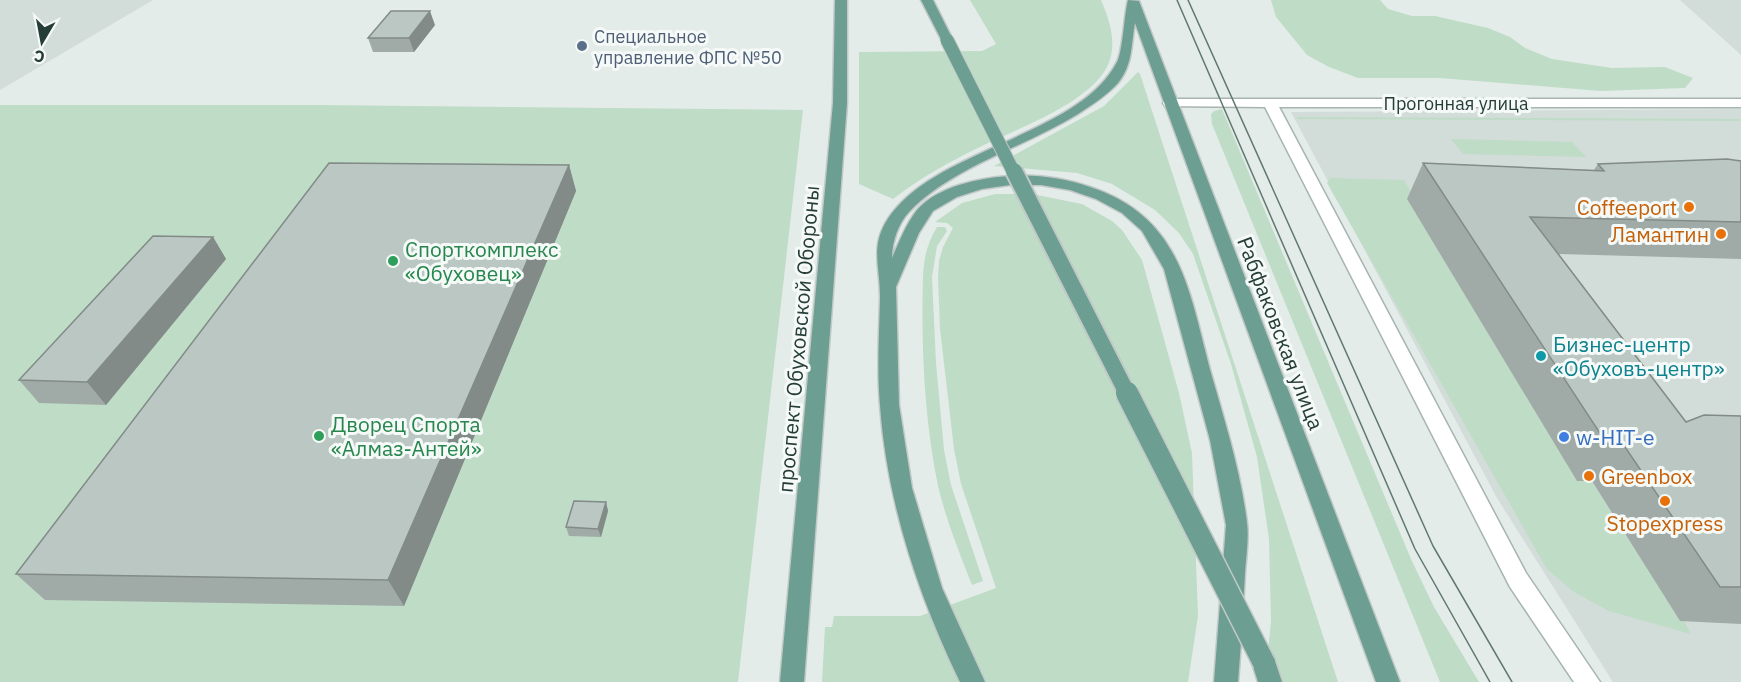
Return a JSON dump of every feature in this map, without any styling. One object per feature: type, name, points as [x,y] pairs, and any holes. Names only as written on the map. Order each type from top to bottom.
[{"type":"main road","name":"проспект Обуховской Обороны","points":[[792,682],[840,103],[841,0]]},
{"type":"main road","points":[[927,0],[1264,663],[1270,682]]},
{"type":"main road","points":[[973,682],[953,644],[926,577],[897,466],[890,419],[889,285],[884,258],[889,232],[902,210],[931,185],[1058,119],[1090,100],[1110,83],[1125,60],[1133,0]]},
{"type":"main road","name":"Рабфаковская улица","points":[[1133,0],[1388,682]]},
{"type":"main road","points":[[889,285],[914,226],[926,209],[948,195],[976,185],[1010,180],[1075,187],[1117,202],[1148,227],[1170,263],[1178,284],[1220,440],[1237,525],[1226,682]]},
{"type":"street","name":"Прогонная улица","points":[[1170,103],[1741,104]]},
{"type":"street","points":[[1270,103],[1518,580],[1588,682]]},
{"type":"shaded area","points":[[0,0],[153,0],[0,90]]},
{"type":"shaded area","points":[[1680,0],[1741,0],[1741,55]]},
{"type":"shaded area","points":[[1741,109],[1741,682],[1613,682],[1497,498],[1291,112]]},
{"type":"green space","points":[[970,0],[1101,0],[1112,33],[1112,50],[1107,67],[1097,81],[1067,105],[954,160],[893,199],[859,184],[859,52],[982,51],[996,44]]},
{"type":"green space","points":[[1271,0],[1380,0],[1388,9],[1412,16],[1435,16],[1488,28],[1510,37],[1525,48],[1552,59],[1612,68],[1665,67],[1693,78],[1685,88],[1601,91],[1440,78],[1358,78],[1329,67],[1307,55],[1276,17]]},
{"type":"green space","points":[[1138,72],[1338,682],[1265,682],[1271,621],[1269,539],[1257,457],[1231,364],[1193,254],[1179,233],[1155,210],[1112,184],[1077,173],[994,166],[1104,106]]},
{"type":"green space","name":"Спорткомплекс «Обуховец»","points":[[0,105],[319,105],[803,110],[738,682],[0,682]]},
{"type":"green space","points":[[1222,109],[1411,559],[1434,607],[1479,682],[1440,682],[1212,124],[1211,114]]},
{"type":"green space","points":[[1297,117],[1741,119],[1741,121],[1298,119]]},
{"type":"green space","points":[[1451,139],[1572,142],[1586,157],[1463,154]]},
{"type":"green space","points":[[1330,178],[1404,180],[1413,195],[1407,199],[1577,480],[1592,481],[1680,621],[1684,621],[1691,634],[1609,611],[1574,592],[1547,569],[1327,183]]},
{"type":"green space","points":[[995,194],[1032,194],[1082,204],[1112,221],[1122,230],[1142,260],[1179,393],[1192,453],[1198,616],[1188,682],[822,682],[825,627],[832,627],[834,616],[920,616],[996,588],[961,484],[954,449],[940,329],[938,278],[943,247],[953,228],[947,223],[935,222],[962,203]]},
{"type":"green space","points":[[937,227],[945,227],[947,231],[937,246],[932,277],[936,363],[944,450],[951,485],[983,581],[972,585],[941,499],[933,460],[927,408],[923,355],[923,276],[927,251]]},
{"type":"building","points":[[391,11],[430,11],[409,38],[368,38]]},
{"type":"building","points":[[1727,159],[1741,161],[1741,222],[1530,217],[1686,422],[1704,415],[1741,416],[1741,587],[1720,587],[1623,444],[1607,444],[1423,163],[1604,171],[1598,164]]},
{"type":"building","name":"Дворец Спорта «Алмаз-Антей»","points":[[329,163],[569,165],[388,580],[16,574]]},
{"type":"building","points":[[153,236],[213,237],[87,382],[19,380]]},
{"type":"building","points":[[574,501],[606,502],[598,529],[566,527]]},
{"type":"tram line","points":[[1177,0],[1415,549],[1490,682]]},
{"type":"tram line","points":[[1188,0],[1433,546],[1512,682]]},
{"type":"place","name":"Специальное управление ФПС №50","points":[[582,46]]},
{"type":"place","name":"Coffeeport","points":[[1689,207]]},
{"type":"place","name":"Ламантин","points":[[1721,234]]},
{"type":"place","name":"Спорткомплекс «Обуховец»","points":[[393,261]]},
{"type":"place","name":"Бизнес-центр «Обуховъ-центр»","points":[[1541,356]]},
{"type":"place","name":"Дворец Спорта «Алмаз-Антей»","points":[[319,436]]},
{"type":"place","name":"w-HIT-e","points":[[1564,437]]},
{"type":"place","name":"Greenbox","points":[[1589,476]]},
{"type":"place","name":"Stopexpress","points":[[1665,501]]}]
